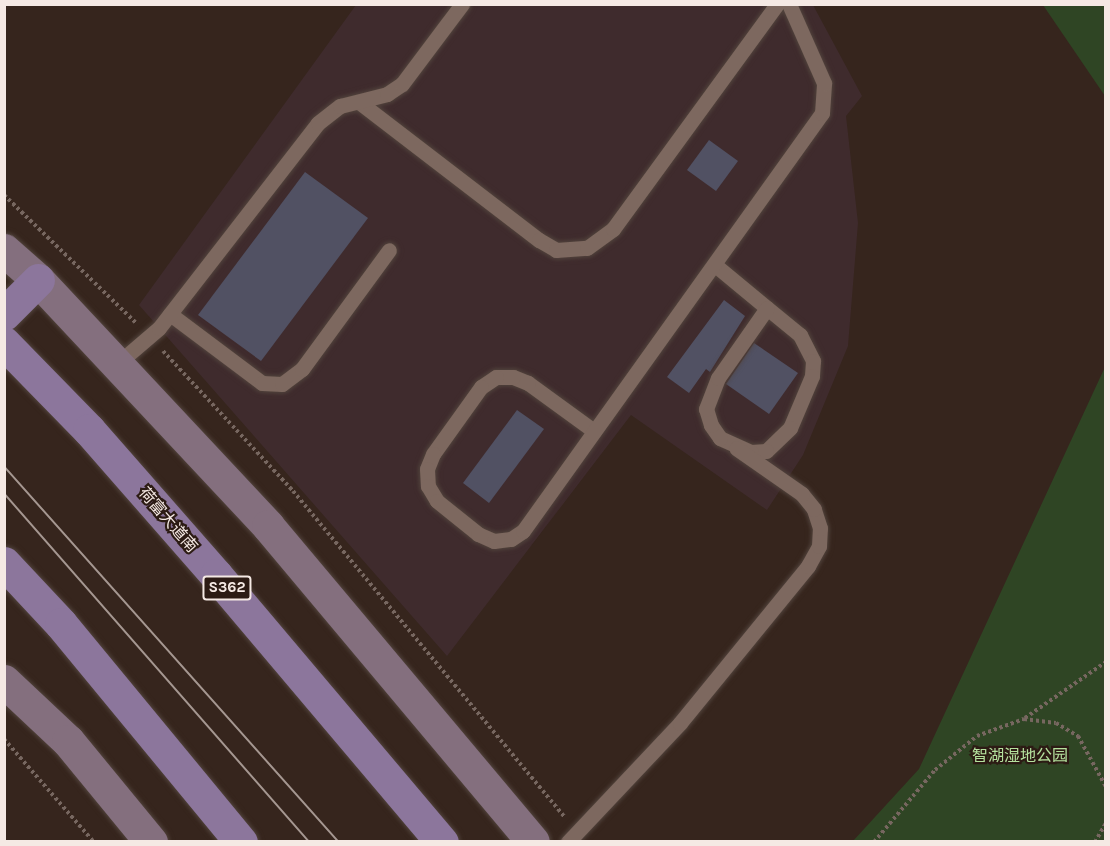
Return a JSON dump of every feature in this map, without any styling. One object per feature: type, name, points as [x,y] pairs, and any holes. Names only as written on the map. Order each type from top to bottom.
[{"type":"main road","points":[[4,314],[38,280]]},
{"type":"main road","name":"荷富大道南","points":[[4,343],[89,430],[216,575],[442,842]]},
{"type":"main road","points":[[4,563],[61,624],[241,842]]},
{"type":"street","points":[[4,250],[38,280],[268,526],[533,842]]},
{"type":"street","points":[[4,681],[68,741],[151,842]]},
{"type":"lane","points":[[117,364],[149,337],[170,314],[328,112],[387,94],[402,84],[462,4]]},
{"type":"lane","points":[[359,102],[539,240],[556,250],[587,248],[613,229],[777,4]]},
{"type":"lane","points":[[594,431],[528,383],[513,377],[496,377],[481,387],[433,454],[427,469],[428,486],[437,501],[478,534],[494,541],[511,539],[523,531],[822,113],[824,83],[789,4]]},
{"type":"lane","points":[[170,314],[262,383],[282,384],[302,369],[389,250]]},
{"type":"lane","points":[[715,265],[808,346],[813,361],[812,376],[790,428],[779,443],[766,451],[736,448]]},
{"type":"lane","points":[[573,837],[680,723],[808,566],[819,546],[820,528],[814,509],[802,494],[720,438],[711,425],[706,409],[708,396],[767,308]]},
{"type":"path","points":[[4,195],[149,337],[293,491],[573,837]]},
{"type":"path","points":[[874,842],[935,770],[977,736],[1024,719],[1106,662]]},
{"type":"path","points":[[1024,719],[1056,723],[1078,736],[1106,787]]},
{"type":"path","points":[[4,739],[94,842]]},
{"type":"path","points":[[1095,842],[1106,823]]},
{"type":"shaded area","points":[[356,5],[813,5],[862,96],[846,116],[858,223],[848,346],[803,455],[767,510],[631,415],[447,656],[139,305]]},
{"type":"green space","points":[[1043,5],[1105,5],[1105,96]]},
{"type":"green space","name":"智湖湿地公园","points":[[1105,367],[1105,841],[853,841],[919,769]]},
{"type":"building","points":[[709,140],[738,161],[716,191],[687,170]]},
{"type":"building","points":[[305,172],[368,218],[261,361],[198,315]]},
{"type":"building","points":[[724,300],[745,316],[710,372],[706,369],[689,393],[667,377]]},
{"type":"building","points":[[754,343],[798,373],[769,414],[726,384]]},
{"type":"building","points":[[517,410],[544,429],[489,503],[463,483]]},
{"type":"tram line","points":[[4,466],[339,842]]},
{"type":"tram line","points":[[4,493],[309,842]]}]
